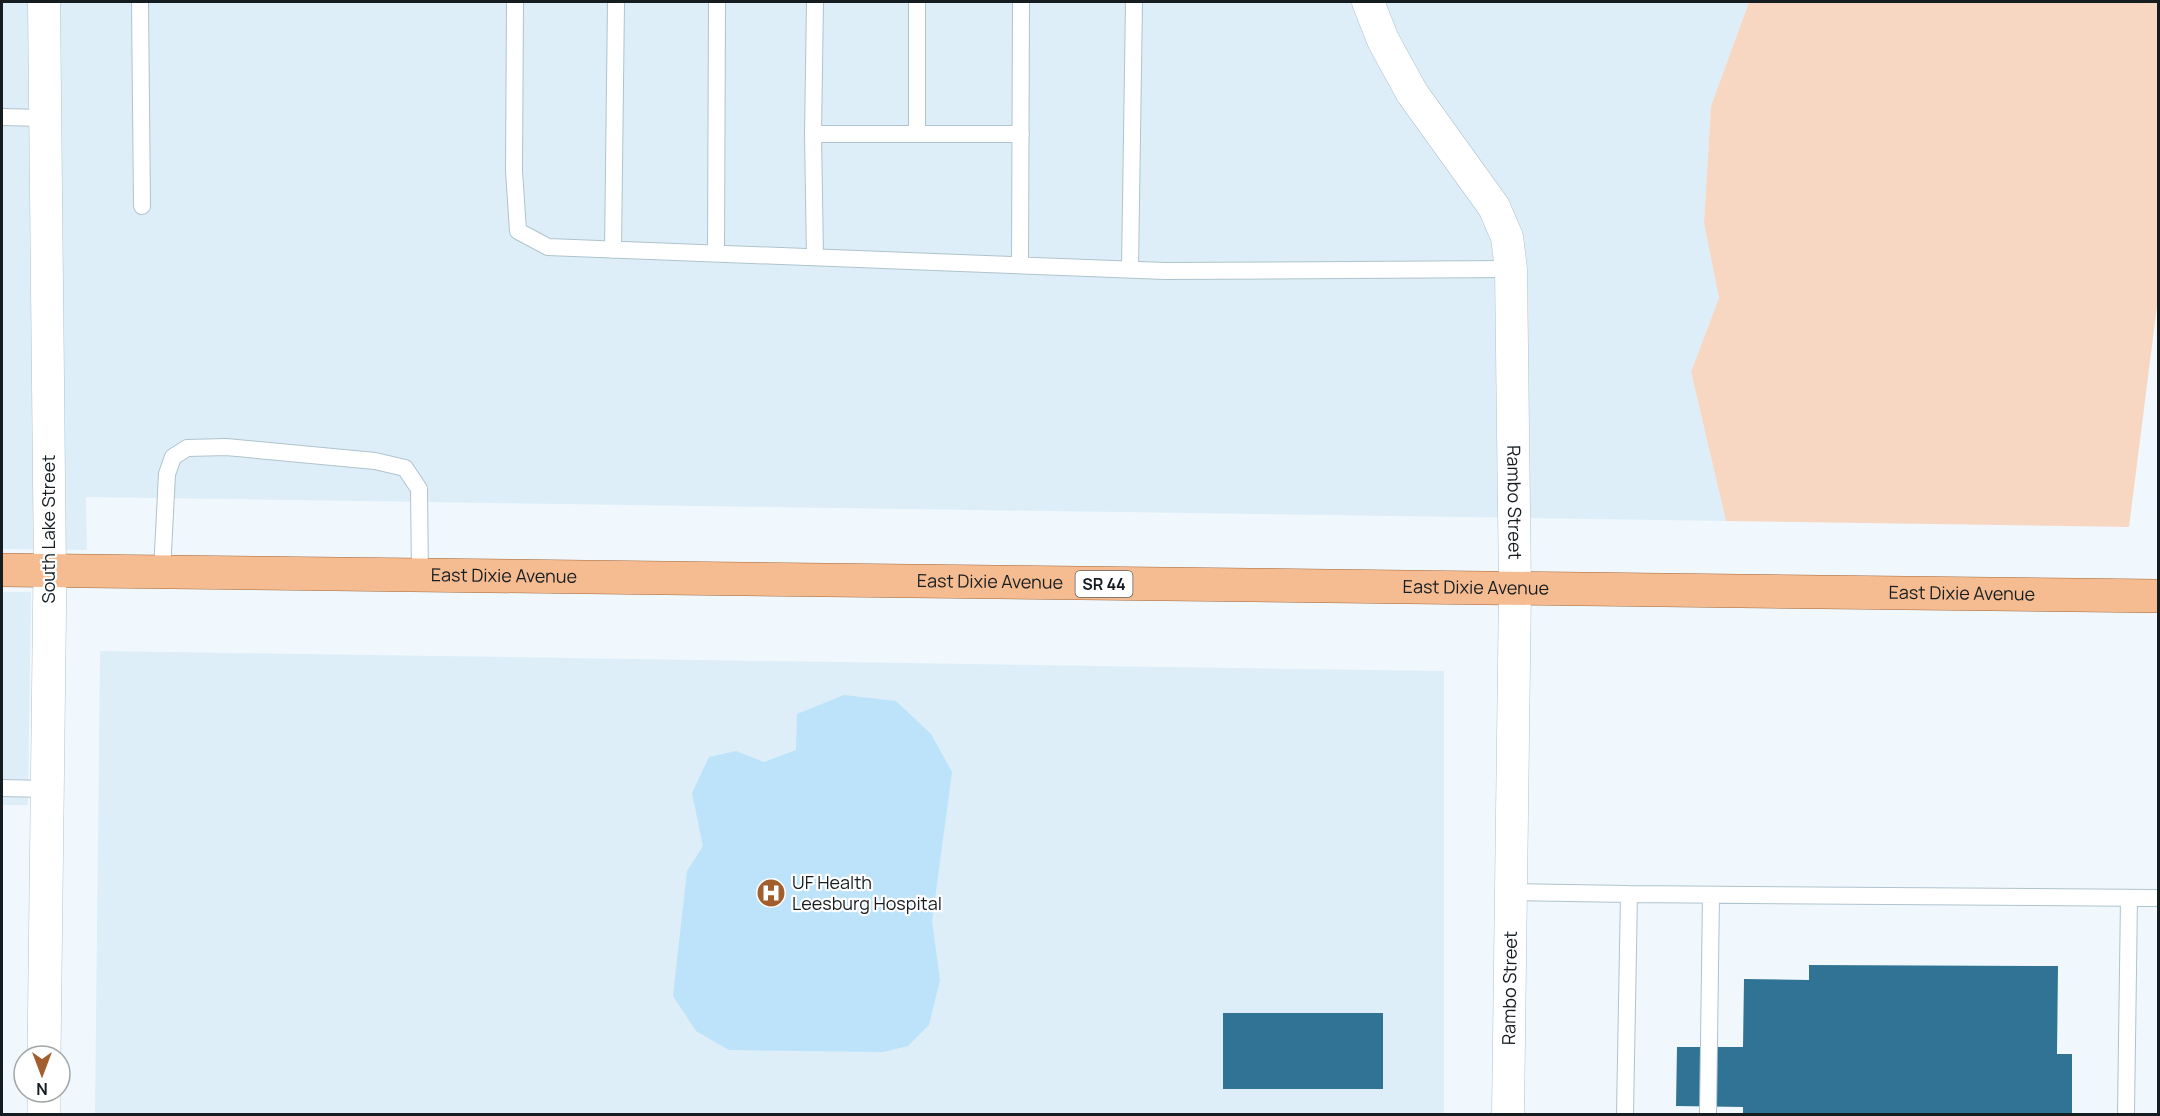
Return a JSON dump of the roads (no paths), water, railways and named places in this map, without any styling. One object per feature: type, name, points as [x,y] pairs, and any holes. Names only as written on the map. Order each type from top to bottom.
[{"type":"main road","name":"East Dixie Avenue","points":[[2,570],[2158,596]]},
{"type":"street","name":"South Lake Street","points":[[44,2],[50,571],[44,1044]]},
{"type":"street","name":"Rambo Street","points":[[1368,2],[1383,40],[1412,93],[1494,207],[1507,237],[1511,269],[1515,589],[1508,1114]]},
{"type":"lane","points":[[140,2],[142,206]]},
{"type":"lane","points":[[515,2],[514,171],[518,231],[548,247],[1130,269],[1511,269]]},
{"type":"lane","points":[[613,250],[616,2]]},
{"type":"lane","points":[[716,253],[717,2]]},
{"type":"lane","points":[[815,2],[813,134],[815,257]]},
{"type":"lane","points":[[917,2],[917,134]]},
{"type":"lane","points":[[1020,265],[1021,2]]},
{"type":"lane","points":[[1130,269],[1134,2]]},
{"type":"lane","points":[[2,117],[44,118]]},
{"type":"lane","points":[[813,134],[1021,134]]},
{"type":"lane","points":[[162,572],[167,474],[172,457],[187,448],[226,447],[375,461],[405,468],[419,489],[420,575]]},
{"type":"lane","points":[[2,788],[46,789]]},
{"type":"lane","points":[[1511,892],[2158,898]]},
{"type":"lane","points":[[1625,1114],[1629,894]]},
{"type":"lane","points":[[1708,1114],[1711,895]]},
{"type":"lane","points":[[2126,1114],[2129,898]]},
{"type":"water","points":[[844,695],[896,701],[931,734],[952,772],[932,921],[940,980],[929,1025],[908,1046],[883,1052],[729,1050],[696,1031],[673,996],[687,871],[703,846],[692,793],[709,757],[736,751],[764,762],[796,750],[797,714]]},
{"type":"place","name":"UF Health Leesburg Hospital","points":[[771,893]]}]
